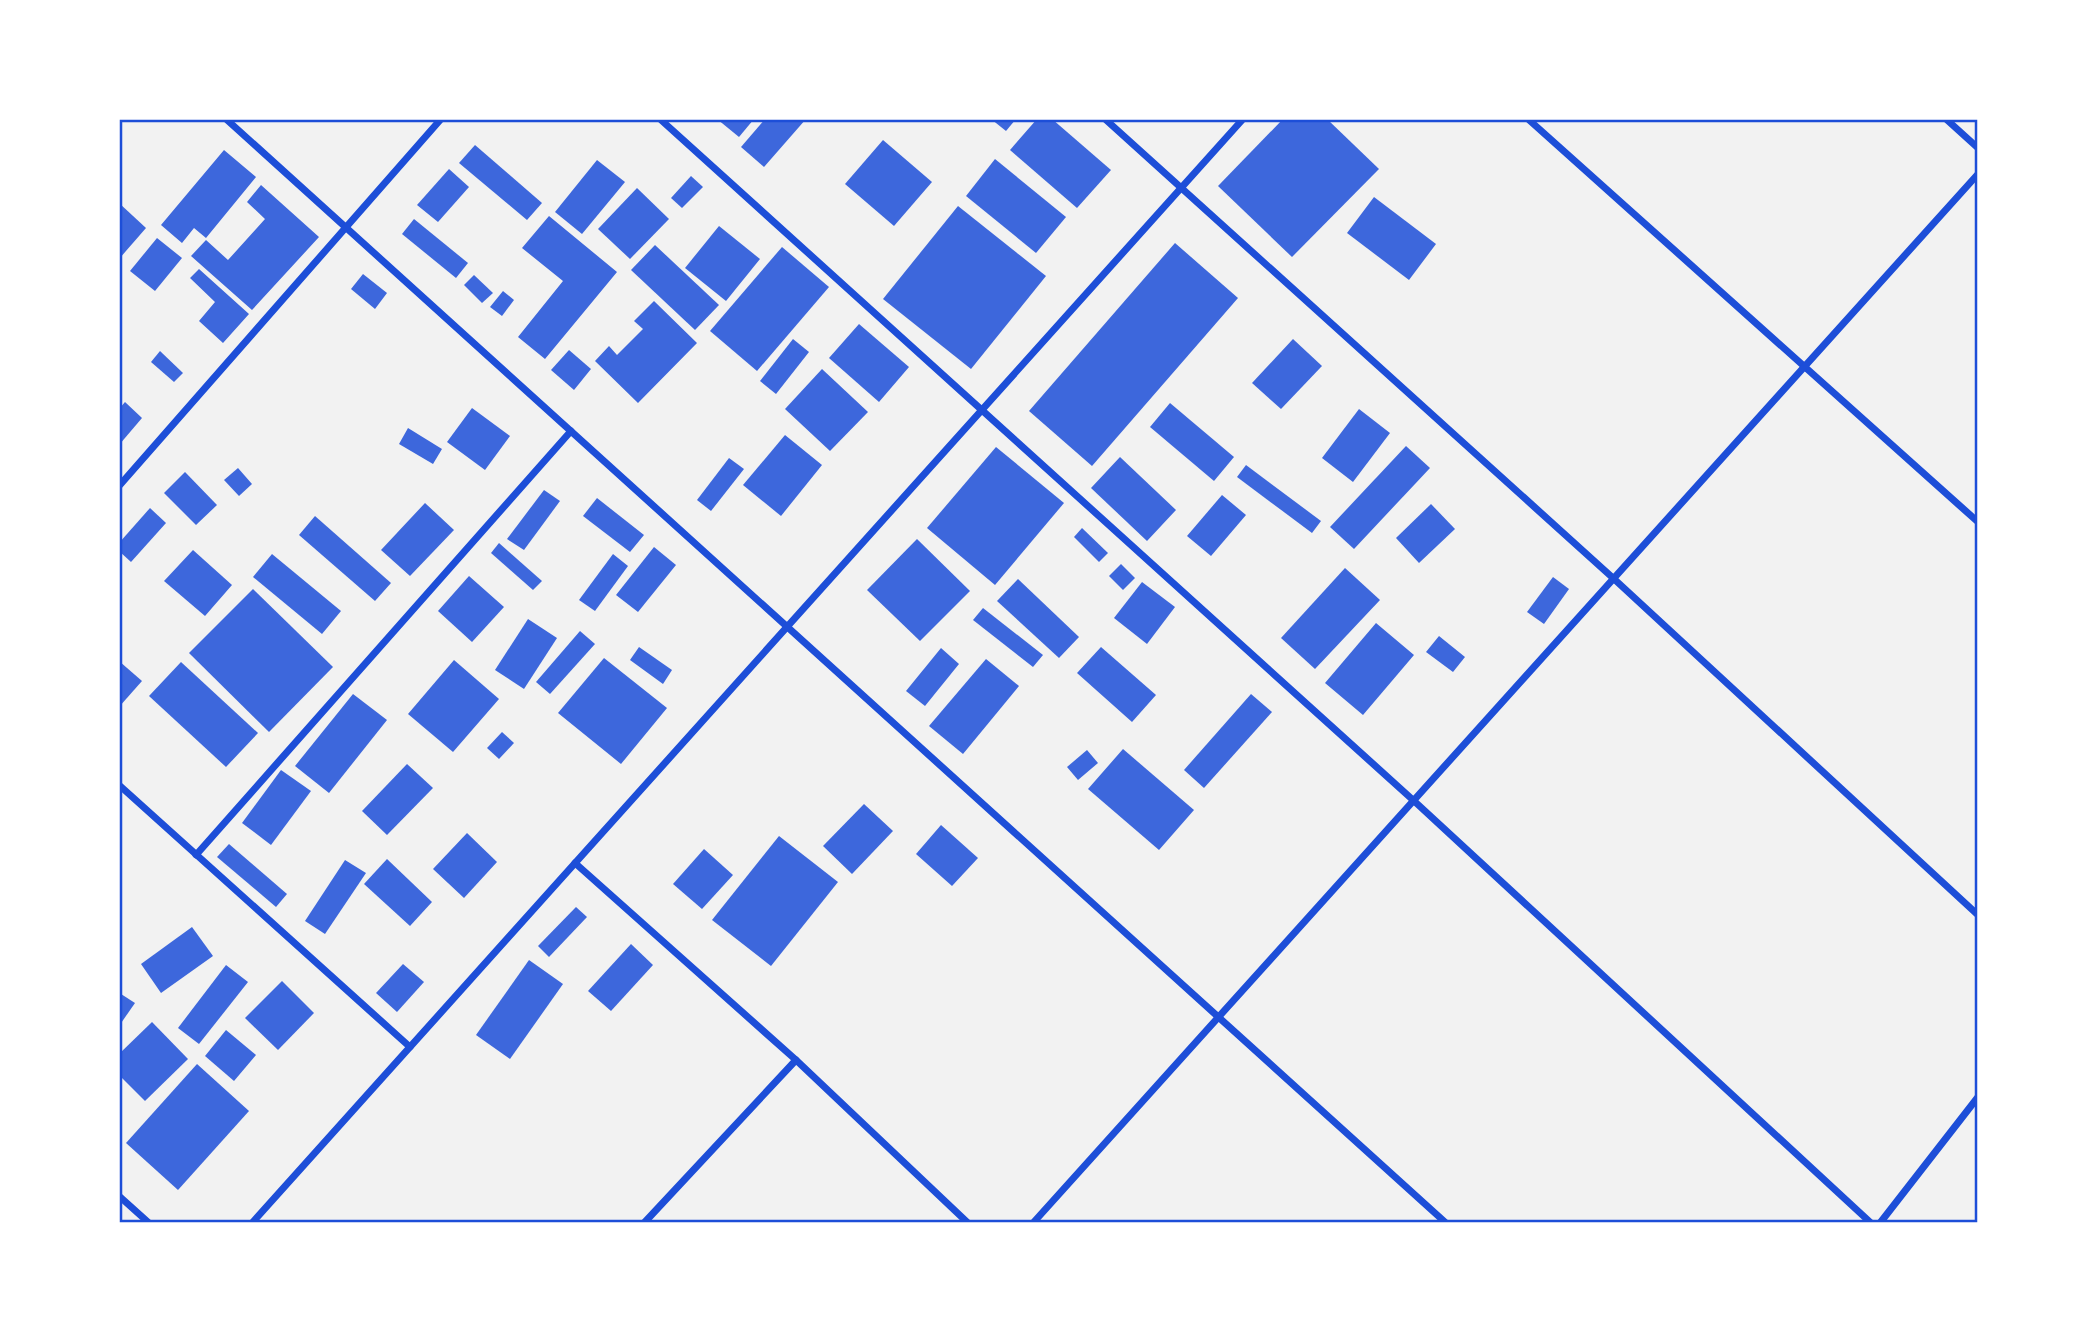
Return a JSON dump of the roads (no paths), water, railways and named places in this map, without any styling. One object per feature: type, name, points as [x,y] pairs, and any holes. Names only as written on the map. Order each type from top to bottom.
[{"type":"street","points":[[226,119],[1446,1223]]},
{"type":"street","points":[[119,485],[441,119]]},
{"type":"street","points":[[660,119],[1413,800],[1871,1223]]},
{"type":"street","points":[[1105,119],[1613,578],[1978,915]]},
{"type":"street","points":[[252,1223],[1243,119]]},
{"type":"street","points":[[1528,119],[1978,522]]},
{"type":"street","points":[[1946,119],[1978,148]]},
{"type":"street","points":[[1032,1223],[1978,174]]},
{"type":"street","points":[[196,855],[570,430]]},
{"type":"street","points":[[119,785],[411,1047]]},
{"type":"street","points":[[575,863],[796,1060],[968,1223]]},
{"type":"street","points":[[644,1223],[796,1060]]},
{"type":"street","points":[[1880,1223],[1978,1097]]},
{"type":"street","points":[[119,1196],[149,1223]]}]
